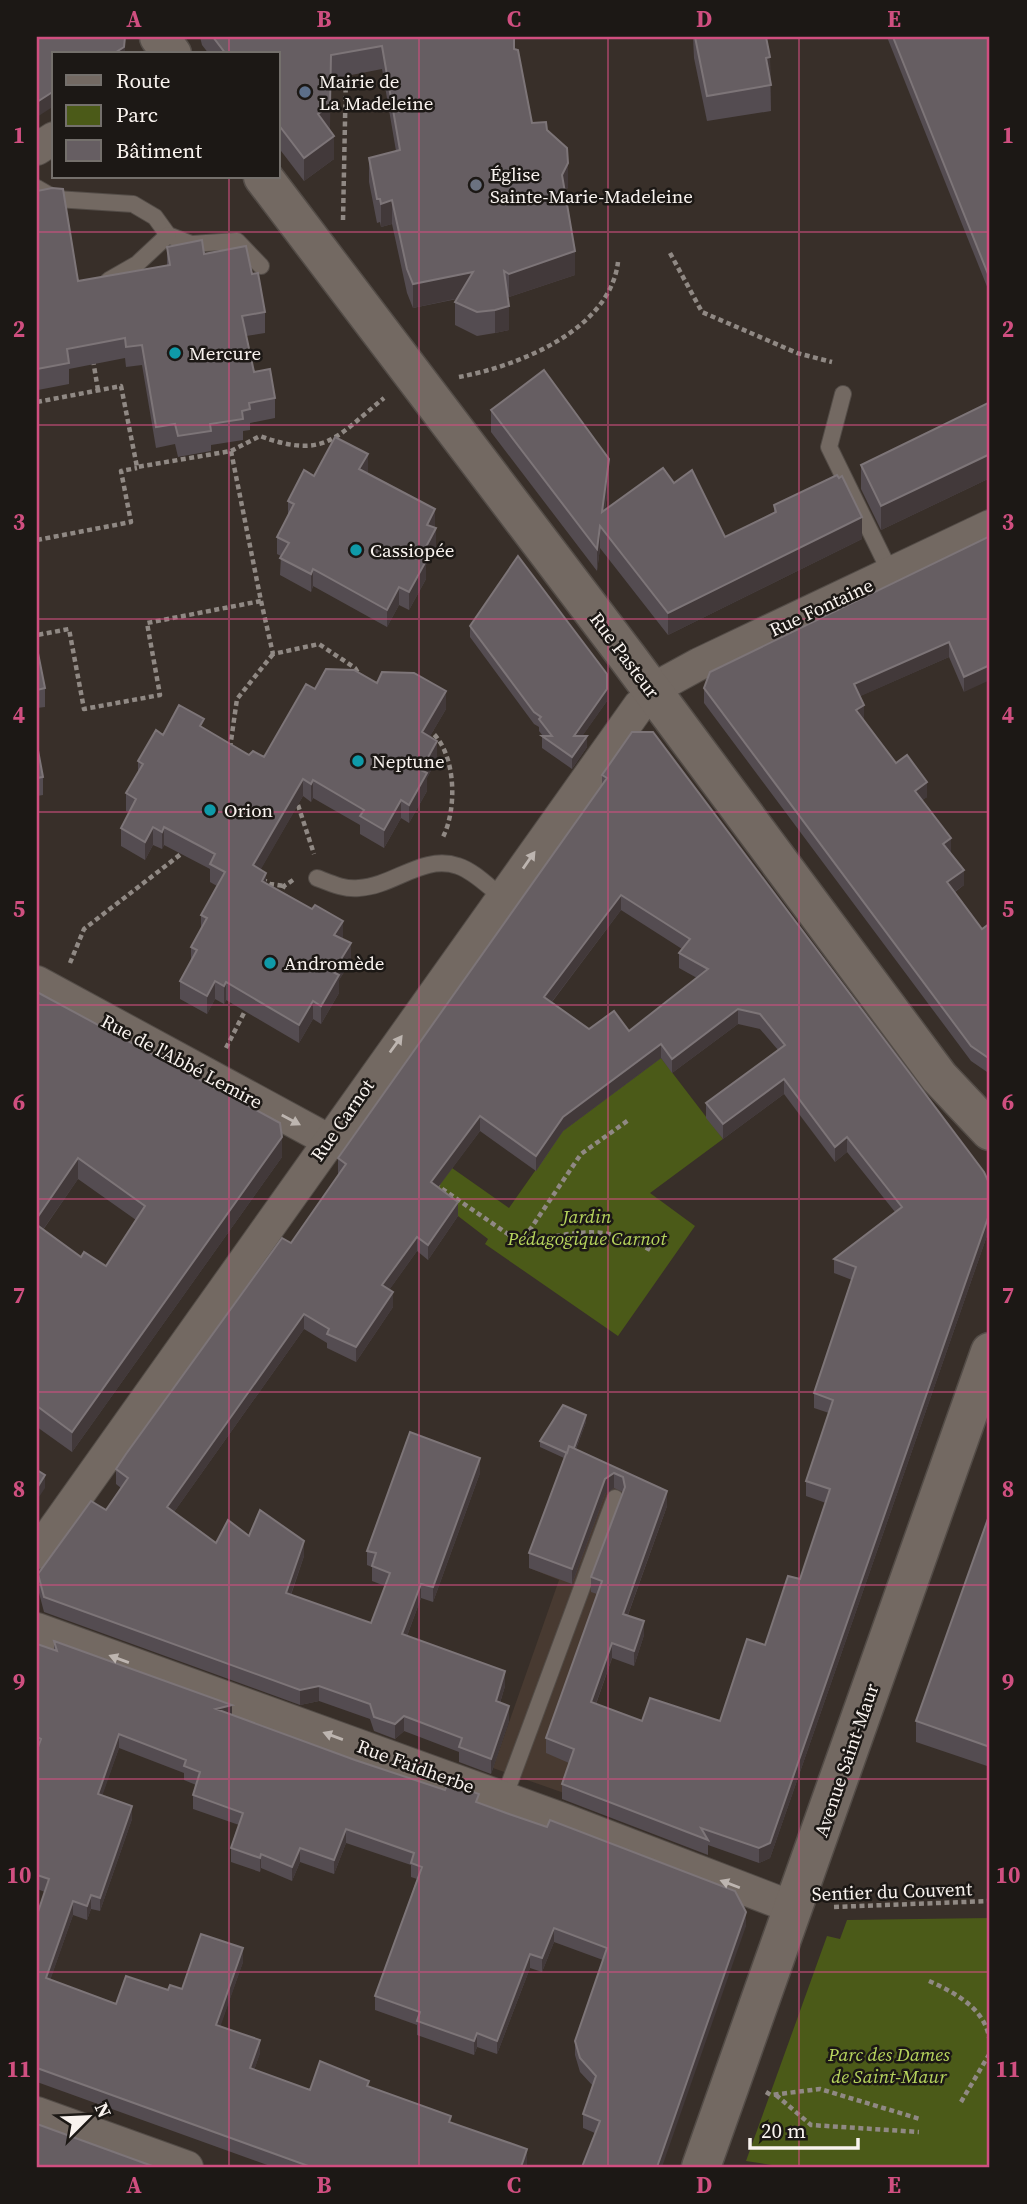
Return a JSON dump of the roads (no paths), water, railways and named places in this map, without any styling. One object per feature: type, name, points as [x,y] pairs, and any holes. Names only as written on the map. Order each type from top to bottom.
[{"type":"street","points":[[159,37],[170,52]]},
{"type":"street","points":[[37,149],[52,139]]},
{"type":"street","name":"Rue Pasteur","points":[[264,178],[654,692],[939,1077],[990,1131]]},
{"type":"street","name":"Rue Fontaine","points":[[654,692],[699,663],[990,526]]},
{"type":"street","name":"Rue Carnot","points":[[37,1553],[628,719],[654,692]]},
{"type":"street","name":"Rue de l'Abbé Lemire","points":[[47,987],[328,1140]]},
{"type":"street","name":"Avenue Saint-Maur","points":[[701,2167],[990,1352]]},
{"type":"street","name":"Rue Faidherbe","points":[[37,1629],[504,1798],[794,1908]]},
{"type":"street","points":[[37,2113],[187,2167]]},
{"type":"lane","points":[[37,188],[55,199],[133,204],[155,216],[168,235],[191,244],[237,241],[261,266]]},
{"type":"lane","points":[[109,280],[137,264],[168,235]]},
{"type":"lane","points":[[843,394],[830,447],[891,574]]},
{"type":"lane","points":[[317,878],[336,886],[359,888],[395,879],[430,863],[458,866],[503,898]]},
{"type":"lane","points":[[504,1798],[615,1498]]},
{"type":"place","name":"Mairie de La Madeleine","points":[[305,92]]},
{"type":"place","name":"Église Sainte-Marie-Madeleine","points":[[476,185]]},
{"type":"place","name":"Mercure","points":[[175,353]]},
{"type":"place","name":"Cassiopée","points":[[356,550]]},
{"type":"place","name":"Neptune","points":[[358,761]]},
{"type":"place","name":"Orion","points":[[210,810]]},
{"type":"place","name":"Andromède","points":[[270,963]]},
{"type":"park label","name":"Jardin Pédagogique Carnot","points":[[587,1227]]},
{"type":"park label","name":"Parc des Dames de Saint-Maur","points":[[889,2065]]}]
